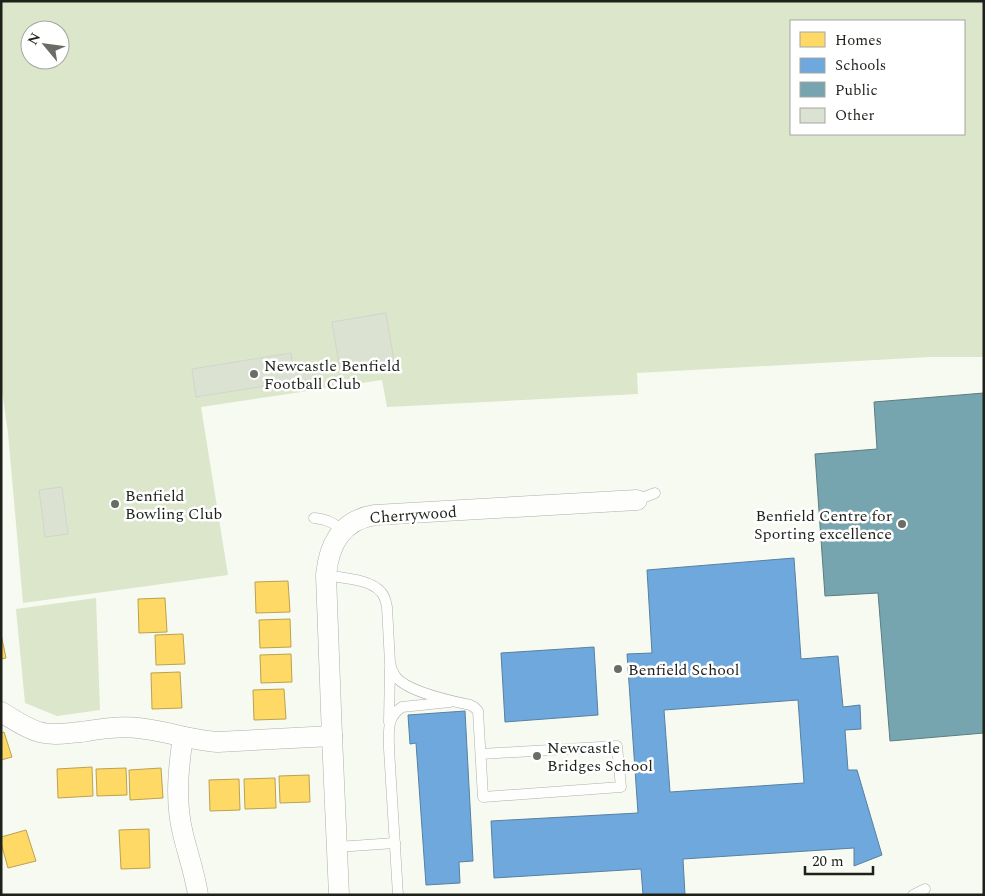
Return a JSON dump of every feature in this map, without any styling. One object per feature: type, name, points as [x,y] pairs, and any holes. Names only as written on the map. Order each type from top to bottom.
[{"type":"street","name":"Cherrywood","points":[[339,895],[326,575],[327,563],[335,541],[356,520],[375,515],[646,497]]},
{"type":"street","points":[[1,712],[26,727],[49,734],[137,728],[218,742],[332,736]]},
{"type":"street","points":[[184,737],[177,779],[179,814],[194,871],[198,895]]},
{"type":"lane","points":[[314,518],[333,523],[343,531]]},
{"type":"lane","points":[[326,575],[356,580],[375,587],[381,592],[387,607],[390,663],[389,727],[398,895]]},
{"type":"lane","points":[[390,663],[396,677],[408,687],[470,705],[478,711],[483,798],[621,786],[617,746],[481,754]]},
{"type":"lane","points":[[389,727],[393,715],[402,708],[456,702]]},
{"type":"lane","points":[[337,847],[394,843]]},
{"type":"lane","points":[[913,895],[925,889]]},
{"type":"green space","points":[[1,1],[984,1],[984,357],[930,357],[637,373],[638,394],[387,407],[382,380],[201,407],[228,575],[23,603],[8,433],[1,383]]},
{"type":"green space","points":[[96,598],[100,710],[57,716],[25,703],[16,609]]},
{"type":"building: Homes","points":[[288,581],[290,612],[256,613],[255,582]]},
{"type":"building: Homes","points":[[165,598],[167,632],[139,633],[138,599]]},
{"type":"building: Homes","points":[[290,619],[291,647],[260,648],[259,620]]},
{"type":"building: Homes","points":[[1,634],[6,658],[1,659]]},
{"type":"building: Homes","points":[[183,634],[185,664],[156,665],[155,635]]},
{"type":"building: Homes","points":[[291,654],[292,682],[261,683],[260,655]]},
{"type":"building: Homes","points":[[180,672],[182,708],[152,709],[151,673]]},
{"type":"building: Homes","points":[[284,689],[286,719],[254,720],[253,690]]},
{"type":"building: Homes","points":[[4,732],[12,757],[1,760],[1,733]]},
{"type":"building: Homes","points":[[92,767],[93,796],[58,798],[57,769]]},
{"type":"building: Homes","points":[[126,768],[127,795],[97,796],[96,769]]},
{"type":"building: Homes","points":[[161,768],[163,798],[130,800],[129,770]]},
{"type":"building: Homes","points":[[309,775],[310,802],[280,803],[279,776]]},
{"type":"building: Homes","points":[[275,778],[276,808],[245,809],[244,779]]},
{"type":"building: Homes","points":[[239,779],[240,810],[210,811],[209,780]]},
{"type":"building: Homes","points":[[149,829],[150,868],[121,869],[119,830]]},
{"type":"building: Homes","points":[[26,830],[36,861],[8,868],[1,837]]},
{"type":"building: Schools","points":[[794,558],[801,659],[838,656],[843,707],[860,705],[861,729],[845,730],[848,770],[857,770],[882,855],[854,866],[854,848],[683,859],[685,895],[643,895],[641,869],[494,878],[491,821],[638,813],[627,654],[652,653],[647,570]],"holes":[[[798,700],[804,783],[670,792],[664,710]]]},
{"type":"building: Schools","points":[[594,647],[598,715],[505,722],[501,653]]},
{"type":"building: Schools","points":[[465,711],[473,861],[459,862],[460,883],[426,885],[416,743],[410,744],[408,715]]},
{"type":"building: Public","name":"Benfield Centre for Sporting excellence","points":[[984,393],[984,733],[890,741],[878,593],[825,596],[815,454],[877,449],[874,402]]},
{"type":"building: Other","points":[[386,313],[394,361],[340,370],[332,322]]},
{"type":"building: Other","name":"Newcastle Benfield Football Club","points":[[291,353],[293,369],[314,365],[316,378],[196,397],[192,369]]},
{"type":"building: Other","points":[[62,487],[68,534],[45,537],[39,490]]},
{"type":"place","name":"Newcastle Benfield Football Club","points":[[254,374]]},
{"type":"place","name":"Benfield Bowling Club","points":[[115,504]]},
{"type":"place","name":"Benfield Centre for Sporting excellence","points":[[902,524]]},
{"type":"place","name":"Benfield School","points":[[618,669]]},
{"type":"place","name":"Newcastle Bridges School","points":[[537,756]]}]
